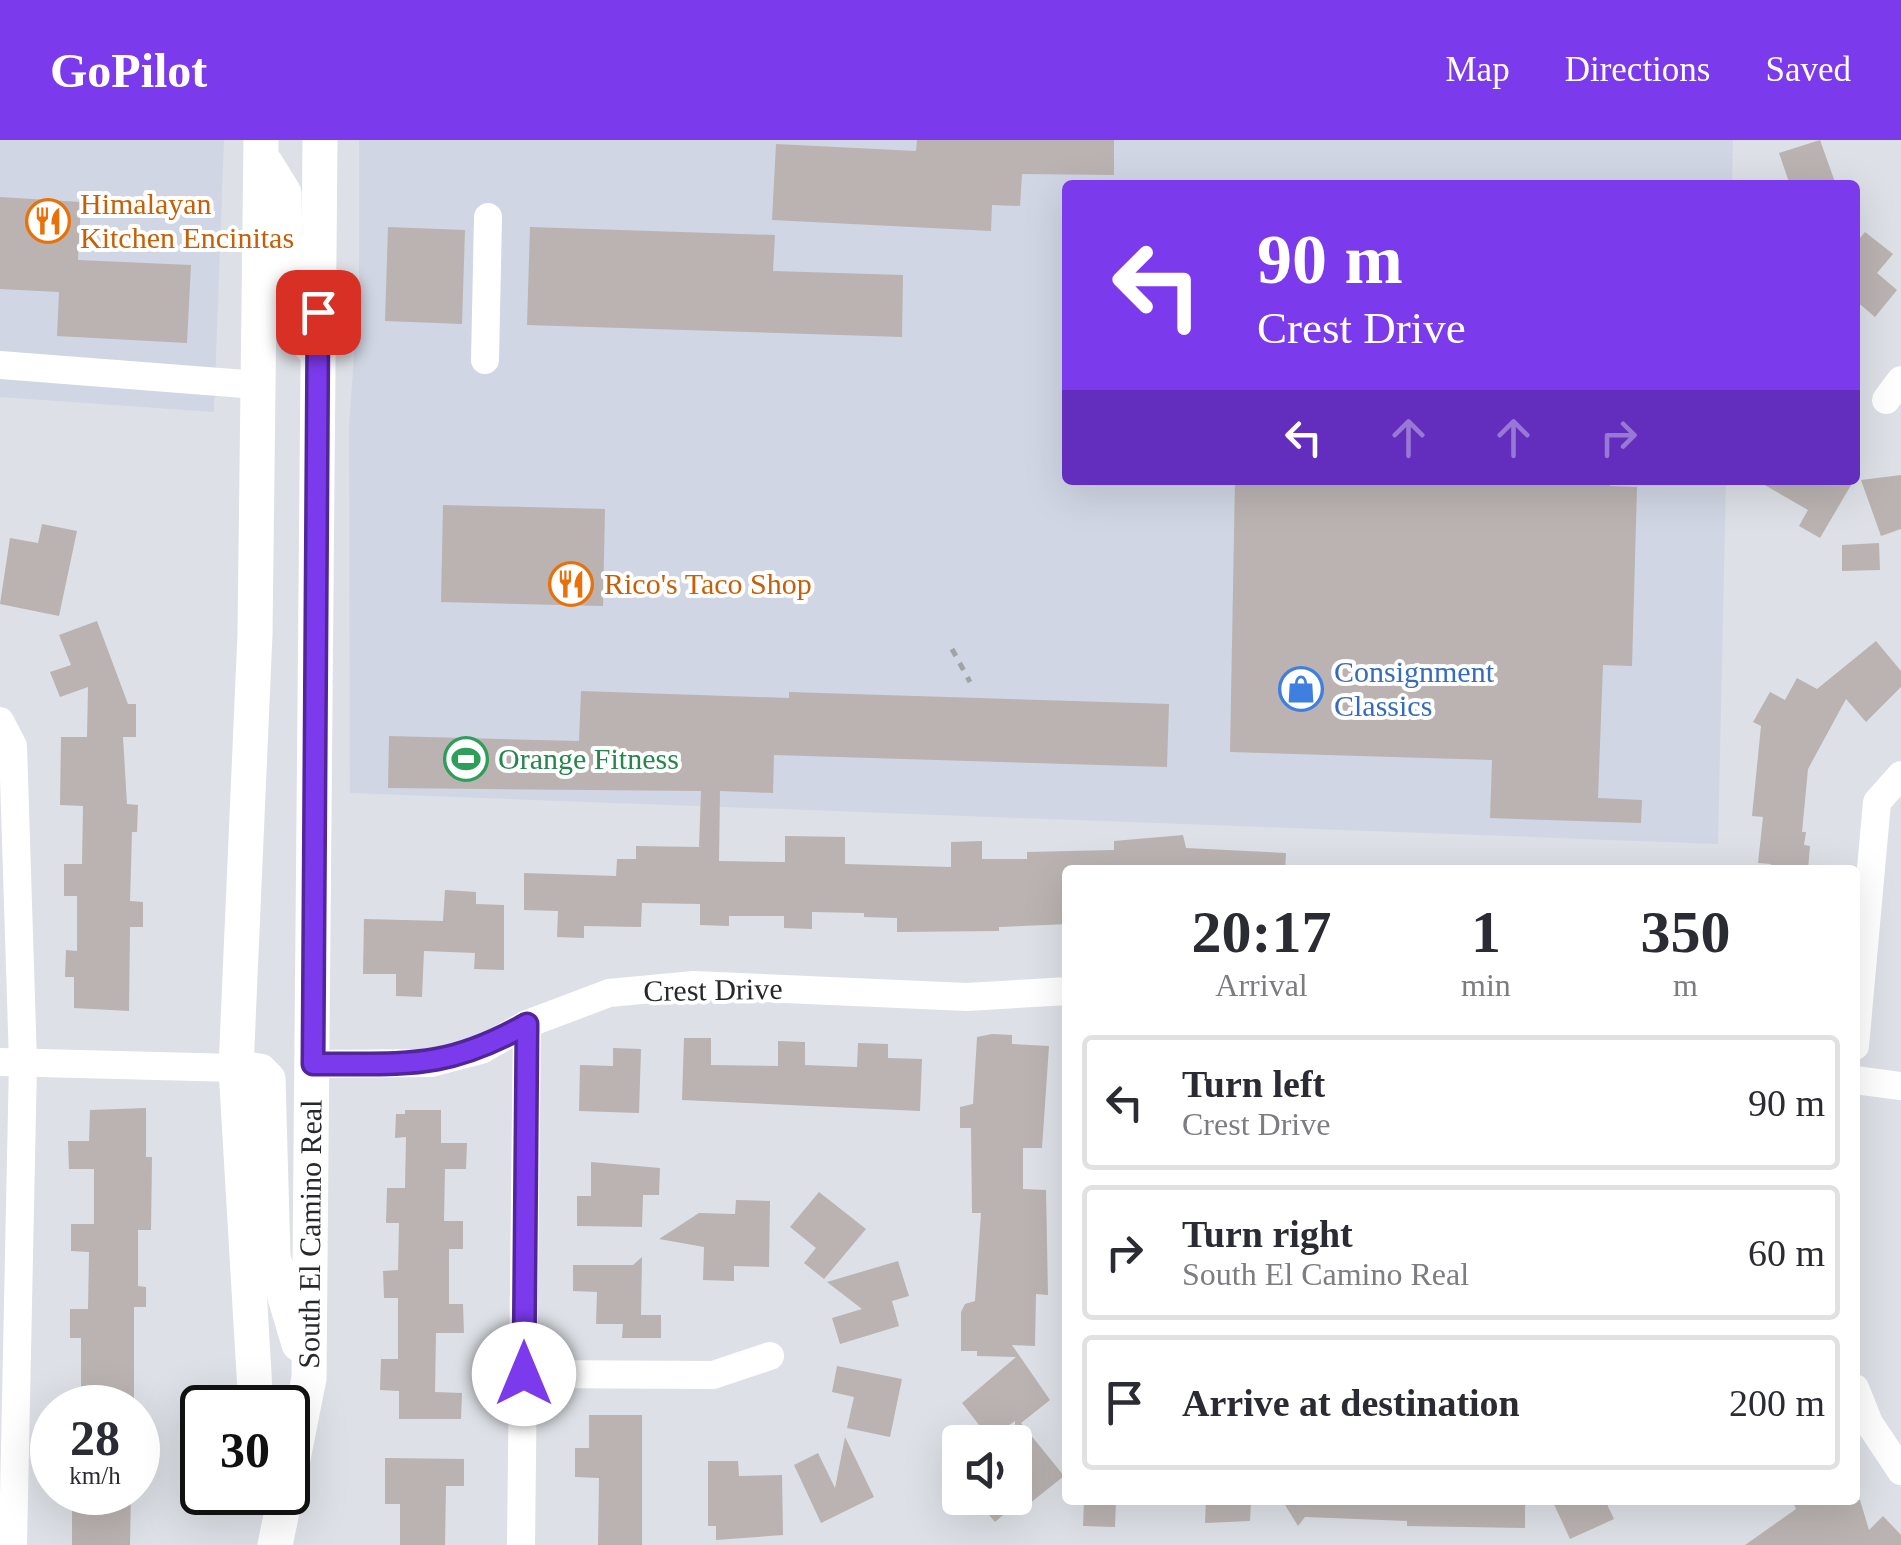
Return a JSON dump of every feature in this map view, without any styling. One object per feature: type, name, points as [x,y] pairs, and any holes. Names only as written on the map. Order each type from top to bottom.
[{"type":"main road","name":"South El Camino Real","points":[[309,1385],[320,140]]},
{"type":"main road","name":"South El Camino Real","points":[[255,1385],[236,1068],[255,634],[261,148]]},
{"type":"main road","points":[[261,148],[284,193],[286,300],[294,330],[318,352]]},
{"type":"main road","points":[[236,1068],[260,1070],[268,1079],[273,1257],[310,1378]]},
{"type":"main road","points":[[263,1515],[265,1545]]},
{"type":"main road","points":[[275,1545],[281,1515]]},
{"type":"street","points":[[485,360],[488,217]]},
{"type":"street","points":[[0,364],[258,385]]},
{"type":"street","points":[[0,721],[12,746],[8,1432],[13,1545]]},
{"type":"street","points":[[1860,991],[1877,802],[1899,775]]},
{"type":"street","name":"Crest Drive","points":[[313,1064],[431,1063],[482,1050],[527,1024],[609,993],[694,984],[967,997],[1062,991]]},
{"type":"street","points":[[521,1545],[527,1024]]},
{"type":"street","points":[[12,1062],[236,1068]]},
{"type":"street","points":[[1860,1081],[1901,1086]]},
{"type":"street","points":[[524,1374],[713,1375],[770,1356]]},
{"type":"street","points":[[1860,1400],[1869,1423],[1901,1471]]},
{"type":"path","points":[[952,649],[970,682]]},
{"type":"shaded area","points":[[0,140],[224,140],[214,412],[0,397]]},
{"type":"shaded area","points":[[359,140],[1733,140],[1732,180],[1062,180],[1062,485],[1726,485],[1718,844],[350,793],[349,428],[359,283]]},
{"type":"building","points":[[917,140],[1114,140],[1114,175],[1022,174],[1020,206],[992,205],[991,231],[772,220],[776,144],[916,151]]},
{"type":"building","points":[[1820,140],[1834,180],[1788,180],[1779,153]]},
{"type":"building","points":[[0,197],[81,202],[78,260],[191,265],[187,343],[57,336],[59,292],[0,289]]},
{"type":"building","points":[[388,227],[465,230],[462,324],[385,321]]},
{"type":"building","points":[[530,227],[775,235],[773,271],[903,275],[902,337],[527,325]]},
{"type":"building","points":[[1865,232],[1893,254],[1877,273],[1897,290],[1875,317],[1860,304],[1860,238]]},
{"type":"building","points":[[1901,475],[1901,529],[1881,536],[1861,480]]},
{"type":"building","points":[[1235,485],[1637,487],[1632,666],[1603,665],[1598,798],[1642,800],[1641,823],[1490,818],[1492,760],[1230,752]]},
{"type":"building","points":[[1765,485],[1851,485],[1820,538],[1799,526],[1808,510]]},
{"type":"building","points":[[443,505],[605,509],[603,606],[441,602]]},
{"type":"building","points":[[42,524],[77,531],[59,616],[0,604],[10,538],[38,543]]},
{"type":"building","points":[[1879,543],[1880,570],[1842,571],[1842,545]]},
{"type":"building","points":[[97,621],[128,704],[136,704],[136,737],[123,737],[127,804],[138,805],[137,832],[132,832],[130,901],[143,902],[143,927],[130,927],[129,1011],[74,1008],[74,977],[65,977],[66,950],[77,951],[77,896],[64,896],[64,864],[82,864],[83,806],[60,805],[61,737],[87,737],[88,687],[60,697],[50,672],[71,665],[59,635]]},
{"type":"building","points":[[1876,641],[1901,671],[1901,687],[1866,722],[1846,699],[1808,769],[1802,832],[1806,832],[1804,845],[1810,846],[1808,865],[1758,863],[1763,817],[1752,816],[1761,726],[1753,722],[1770,692],[1785,700],[1797,678],[1817,689]]},
{"type":"building","points":[[581,691],[789,698],[789,692],[1169,704],[1167,767],[774,755],[773,793],[720,791],[719,861],[785,862],[785,836],[845,837],[845,864],[951,867],[951,842],[982,841],[982,859],[1027,859],[1027,852],[1114,850],[1114,841],[1183,835],[1186,848],[1286,853],[1285,865],[1062,865],[1062,924],[999,927],[999,931],[897,932],[897,918],[864,917],[864,913],[812,912],[812,929],[784,928],[784,916],[729,916],[729,926],[700,925],[700,904],[642,903],[641,927],[584,926],[584,938],[557,937],[558,911],[524,910],[524,873],[616,876],[617,859],[636,859],[636,846],[699,847],[701,791],[388,788],[389,736],[579,741]]},
{"type":"building","points":[[445,890],[476,892],[476,904],[504,905],[504,970],[474,969],[475,953],[424,951],[422,997],[396,996],[396,974],[363,974],[364,919],[443,921]]},
{"type":"building","points":[[1012,1035],[1012,1044],[1049,1046],[1042,1148],[1023,1148],[1023,1189],[1046,1190],[1048,1295],[1036,1294],[1035,1346],[1012,1345],[1050,1400],[1023,1425],[1015,1425],[1015,1421],[1009,1425],[979,1425],[962,1403],[1016,1357],[977,1356],[977,1351],[961,1351],[961,1312],[965,1304],[975,1301],[981,1213],[972,1213],[971,1128],[960,1128],[960,1107],[973,1104],[977,1037]]},
{"type":"building","points":[[684,1038],[711,1038],[711,1065],[778,1066],[778,1041],[805,1042],[805,1065],[857,1067],[858,1043],[888,1044],[888,1058],[922,1059],[920,1111],[682,1100]]},
{"type":"building","points":[[613,1048],[641,1049],[639,1113],[579,1111],[580,1065],[613,1066]]},
{"type":"building","points":[[146,1108],[146,1157],[152,1157],[151,1230],[138,1230],[138,1286],[146,1287],[146,1307],[134,1307],[134,1385],[81,1385],[81,1338],[70,1338],[70,1309],[88,1309],[89,1252],[71,1251],[71,1224],[94,1224],[94,1169],[69,1169],[68,1141],[89,1141],[90,1110]]},
{"type":"building","points":[[405,1110],[441,1110],[441,1143],[467,1143],[466,1169],[445,1169],[444,1221],[463,1221],[463,1249],[449,1249],[449,1304],[463,1304],[464,1333],[436,1333],[435,1392],[462,1393],[461,1419],[399,1419],[399,1391],[380,1390],[381,1359],[398,1359],[398,1298],[384,1298],[383,1271],[398,1270],[399,1223],[386,1223],[387,1188],[405,1188],[406,1137],[395,1138],[396,1114],[405,1114]]},
{"type":"building","points":[[591,1162],[660,1168],[659,1195],[643,1195],[642,1227],[577,1226],[577,1196],[591,1196]]},
{"type":"building","points":[[819,1192],[866,1229],[824,1279],[804,1263],[816,1248],[790,1227]]},
{"type":"building","points":[[736,1200],[770,1201],[769,1267],[734,1266],[734,1281],[703,1280],[704,1247],[659,1239],[699,1213],[735,1214]]},
{"type":"building","points":[[642,1257],[641,1315],[661,1315],[661,1338],[622,1338],[623,1324],[596,1324],[597,1292],[573,1291],[573,1265],[633,1265]]},
{"type":"building","points":[[898,1261],[909,1296],[892,1301],[899,1326],[840,1344],[832,1318],[862,1309],[827,1282]]},
{"type":"building","points":[[837,1366],[902,1379],[890,1437],[847,1428],[854,1397],[832,1392]]},
{"type":"building","points":[[589,1415],[642,1415],[642,1545],[598,1545],[599,1478],[575,1477],[575,1448],[589,1448]]},
{"type":"building","points":[[845,1437],[874,1497],[821,1523],[794,1465],[818,1453],[835,1488]]},
{"type":"building","points":[[1032,1437],[1062,1474],[1032,1501]]},
{"type":"building","points":[[385,1458],[464,1459],[464,1486],[446,1486],[445,1545],[400,1545],[400,1504],[385,1504]]},
{"type":"building","points":[[708,1461],[738,1461],[739,1476],[782,1475],[783,1535],[716,1540],[716,1526],[708,1526]]},
{"type":"building","points":[[1860,1500],[1869,1530],[1883,1516],[1901,1535],[1901,1545],[1745,1545],[1796,1509],[1794,1505],[1860,1505]]},
{"type":"building","points":[[1084,1505],[1116,1505],[1115,1527],[1083,1526]]},
{"type":"building","points":[[1206,1505],[1251,1505],[1250,1521],[1205,1523]]},
{"type":"building","points":[[1285,1505],[1525,1505],[1525,1528],[1407,1526],[1407,1521],[1305,1517],[1298,1526]]},
{"type":"building","points":[[1554,1505],[1607,1505],[1614,1519],[1570,1539]]},
{"type":"building","points":[[72,1515],[131,1515],[130,1545],[72,1545]]},
{"type":"place","name":"Himalayan Kitchen Encinitas","points":[[48,221]]},
{"type":"place","name":"Rico's Taco Shop","points":[[571,584]]},
{"type":"place","name":"Consignment Classics","points":[[1301,689]]},
{"type":"place","name":"Orange Fitness","points":[[466,759]]},
{"type":"route","points":[[318,312],[313,1064],[431,1063],[482,1050],[527,1024],[524,1374]]}]
